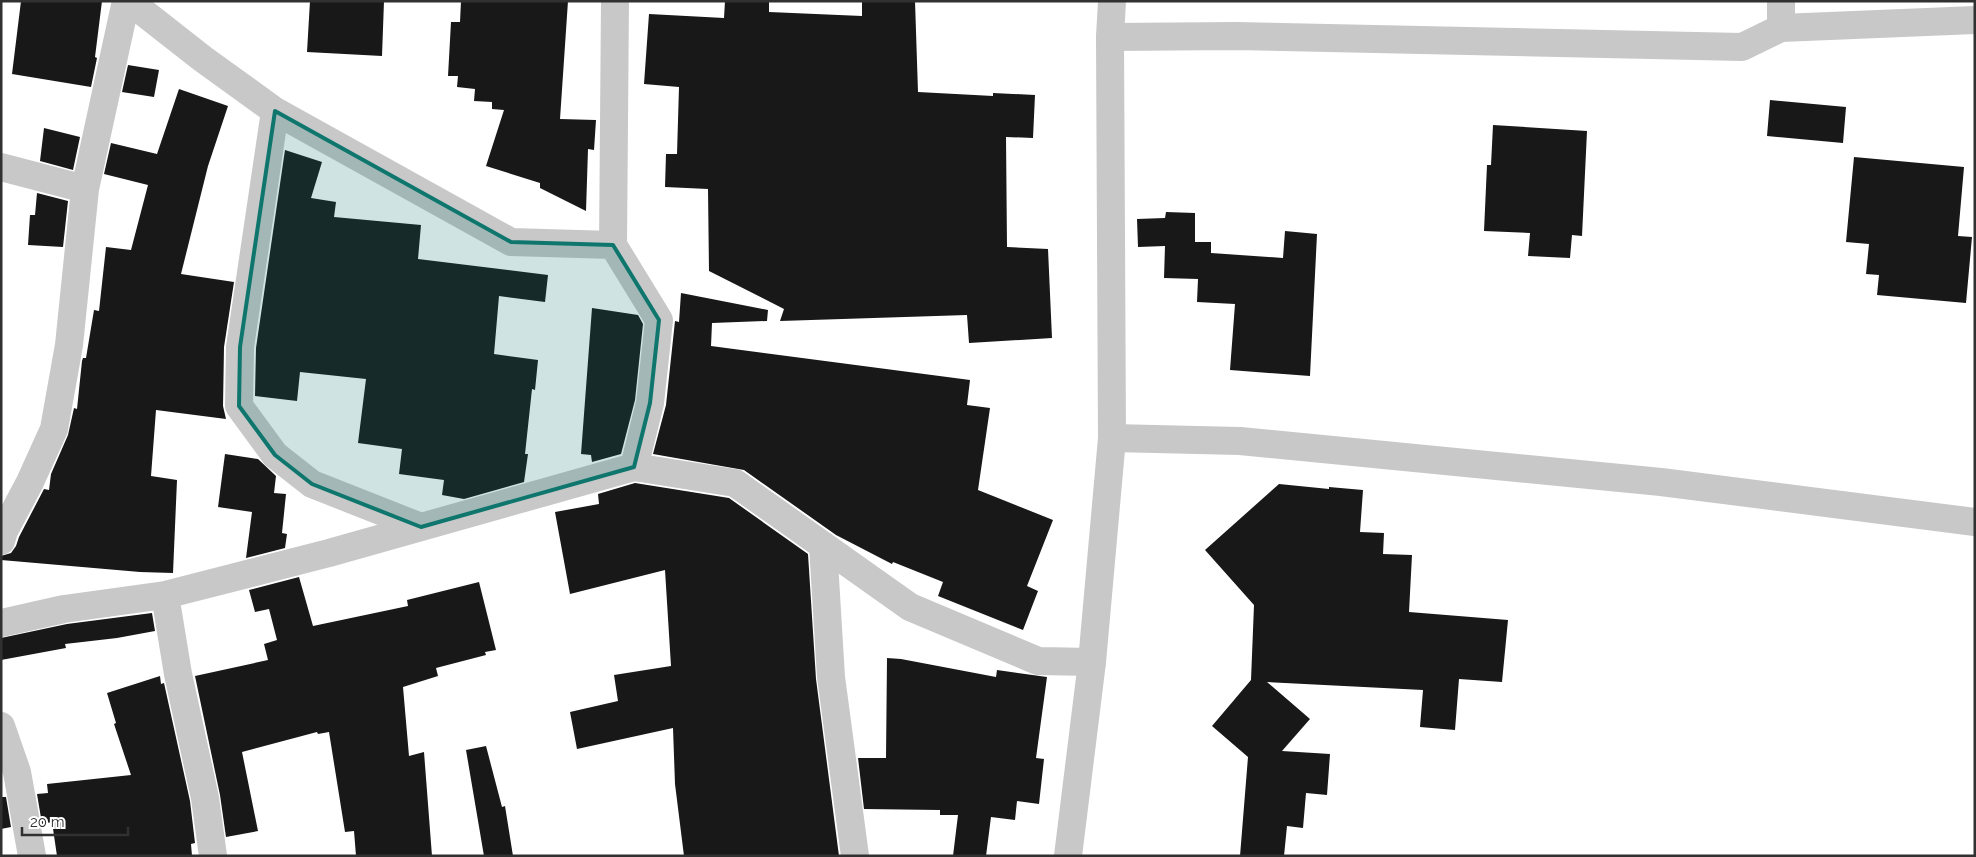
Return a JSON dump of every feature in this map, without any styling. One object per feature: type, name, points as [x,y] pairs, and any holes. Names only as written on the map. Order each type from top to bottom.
[{"type":"street","points":[[1,541],[4,531],[30,482],[54,428],[69,345],[85,189],[127,1],[276,112],[511,242],[613,245]]},
{"type":"street","points":[[615,1],[613,245],[659,320],[650,404],[634,467]]},
{"type":"street","points":[[1068,856],[1092,662],[1112,438],[1110,37],[1112,1]]},
{"type":"street","points":[[1110,37],[1245,36],[1742,47],[1781,14],[1975,20]]},
{"type":"street","points":[[276,112],[240,348],[239,406],[275,455],[312,484],[421,527]]},
{"type":"street","points":[[1,167],[85,189]]},
{"type":"street","points":[[1112,438],[1250,442],[1661,482],[1975,522]]},
{"type":"street","points":[[1,623],[64,609],[165,595],[421,527],[634,467],[735,484],[910,606],[985,640],[1038,661],[1092,662]]},
{"type":"street","points":[[823,545],[831,677],[855,856]]},
{"type":"street","points":[[165,595],[178,674],[205,798],[213,856]]},
{"type":"street","points":[[1,726],[17,772],[32,856]]},
{"type":"highlighted area","points":[[275,111],[511,242],[613,245],[659,320],[650,403],[634,467],[421,527],[312,484],[275,455],[239,406],[240,347]]},
{"type":"building","points":[[21,1],[102,1],[95,57],[97,58],[91,87],[12,74]]},
{"type":"building","points":[[310,1],[384,1],[382,56],[307,52]]},
{"type":"building","points":[[461,1],[568,1],[560,119],[596,120],[594,150],[588,149],[586,211],[540,188],[540,183],[486,166],[504,110],[492,109],[492,102],[474,101],[475,89],[457,87],[458,76],[448,76],[451,22],[460,22]]},
{"type":"building","points":[[725,1],[769,1],[769,12],[862,16],[862,1],[915,1],[918,92],[993,96],[993,93],[1035,95],[1033,138],[1006,137],[1007,247],[1048,249],[1052,338],[969,343],[967,315],[780,321],[784,309],[709,271],[708,189],[665,187],[666,154],[677,154],[679,87],[644,84],[649,14],[724,18]]},
{"type":"building","points":[[128,65],[159,70],[154,97],[122,92]]},
{"type":"building","points":[[179,89],[228,106],[208,166],[181,274],[234,282],[224,347],[223,406],[226,419],[156,410],[151,476],[177,480],[173,573],[1,560],[1,556],[11,553],[16,546],[44,489],[49,490],[51,474],[68,435],[74,408],[77,409],[82,361],[83,358],[86,358],[94,310],[99,311],[106,247],[131,250],[148,185],[104,174],[111,143],[157,154]]},
{"type":"building","points":[[1770,100],[1846,107],[1843,143],[1767,136]]},
{"type":"building","points":[[1493,125],[1587,131],[1582,236],[1572,235],[1570,258],[1528,256],[1530,233],[1484,231],[1487,165],[1491,165]]},
{"type":"building","points":[[44,128],[80,137],[73,170],[40,161]]},
{"type":"building","points":[[285,150],[322,162],[311,198],[336,202],[334,217],[421,225],[418,259],[548,275],[545,302],[499,296],[494,354],[538,360],[535,390],[532,389],[525,454],[528,454],[524,482],[464,499],[442,495],[444,480],[399,474],[402,449],[358,443],[366,379],[300,372],[297,401],[255,396],[256,348]]},
{"type":"building","points":[[1854,157],[1964,167],[1958,236],[1972,237],[1966,303],[1877,295],[1879,275],[1866,274],[1869,244],[1846,242]]},
{"type":"building","points":[[37,193],[68,201],[63,247],[28,245],[30,215],[35,215]]},
{"type":"building","points":[[1166,212],[1195,213],[1195,242],[1211,242],[1211,253],[1283,258],[1285,231],[1317,234],[1310,376],[1230,370],[1235,304],[1197,302],[1198,279],[1164,278],[1165,246],[1138,247],[1137,219],[1165,218]]},
{"type":"building","points":[[681,293],[768,310],[767,321],[712,323],[711,346],[970,380],[967,405],[990,408],[978,490],[1053,520],[1027,586],[1038,591],[1023,630],[938,596],[943,582],[893,562],[892,564],[836,535],[744,470],[653,454],[666,405],[675,321],[679,322]]},
{"type":"building","points":[[592,308],[638,315],[643,324],[635,400],[621,454],[592,462],[591,455],[581,454]]},
{"type":"building","points":[[225,454],[258,459],[276,476],[274,493],[286,494],[282,533],[287,534],[285,548],[246,558],[252,512],[218,507]]},
{"type":"building","points":[[635,483],[729,498],[808,554],[816,679],[839,856],[684,856],[675,784],[673,728],[577,749],[570,712],[618,701],[614,675],[671,666],[665,570],[570,594],[555,512],[599,504],[598,494]]},
{"type":"building","points":[[1279,484],[1363,490],[1360,532],[1384,533],[1383,554],[1412,555],[1409,612],[1508,620],[1502,682],[1459,679],[1455,730],[1420,727],[1423,690],[1267,682],[1310,719],[1282,751],[1330,754],[1327,795],[1306,793],[1303,828],[1287,826],[1284,856],[1240,856],[1248,757],[1212,726],[1251,680],[1254,605],[1205,550]]},
{"type":"building","points":[[299,577],[313,626],[408,606],[407,600],[479,582],[496,650],[485,652],[486,655],[436,668],[438,676],[403,687],[409,756],[424,752],[432,856],[356,856],[354,831],[345,832],[329,732],[318,734],[317,732],[242,752],[258,831],[226,837],[220,795],[195,676],[268,660],[264,644],[277,640],[269,609],[255,612],[249,590]]},
{"type":"building","points":[[152,613],[155,631],[65,644],[66,648],[1,660],[1,638],[67,624]]},
{"type":"building","points":[[887,658],[996,677],[997,670],[1047,677],[1036,758],[1044,759],[1039,804],[1017,801],[1015,820],[991,817],[986,856],[953,856],[958,815],[940,815],[940,810],[864,809],[858,758],[886,758]]},
{"type":"building","points":[[160,676],[161,684],[164,683],[190,801],[195,843],[191,844],[192,856],[57,856],[52,822],[42,824],[37,794],[48,793],[47,784],[131,775],[114,724],[116,723],[107,693]]},
{"type":"building","points":[[486,746],[502,807],[505,806],[513,856],[484,856],[466,750]]},
{"type":"building","points":[[1,797],[6,797],[11,827],[1,829]]}]
